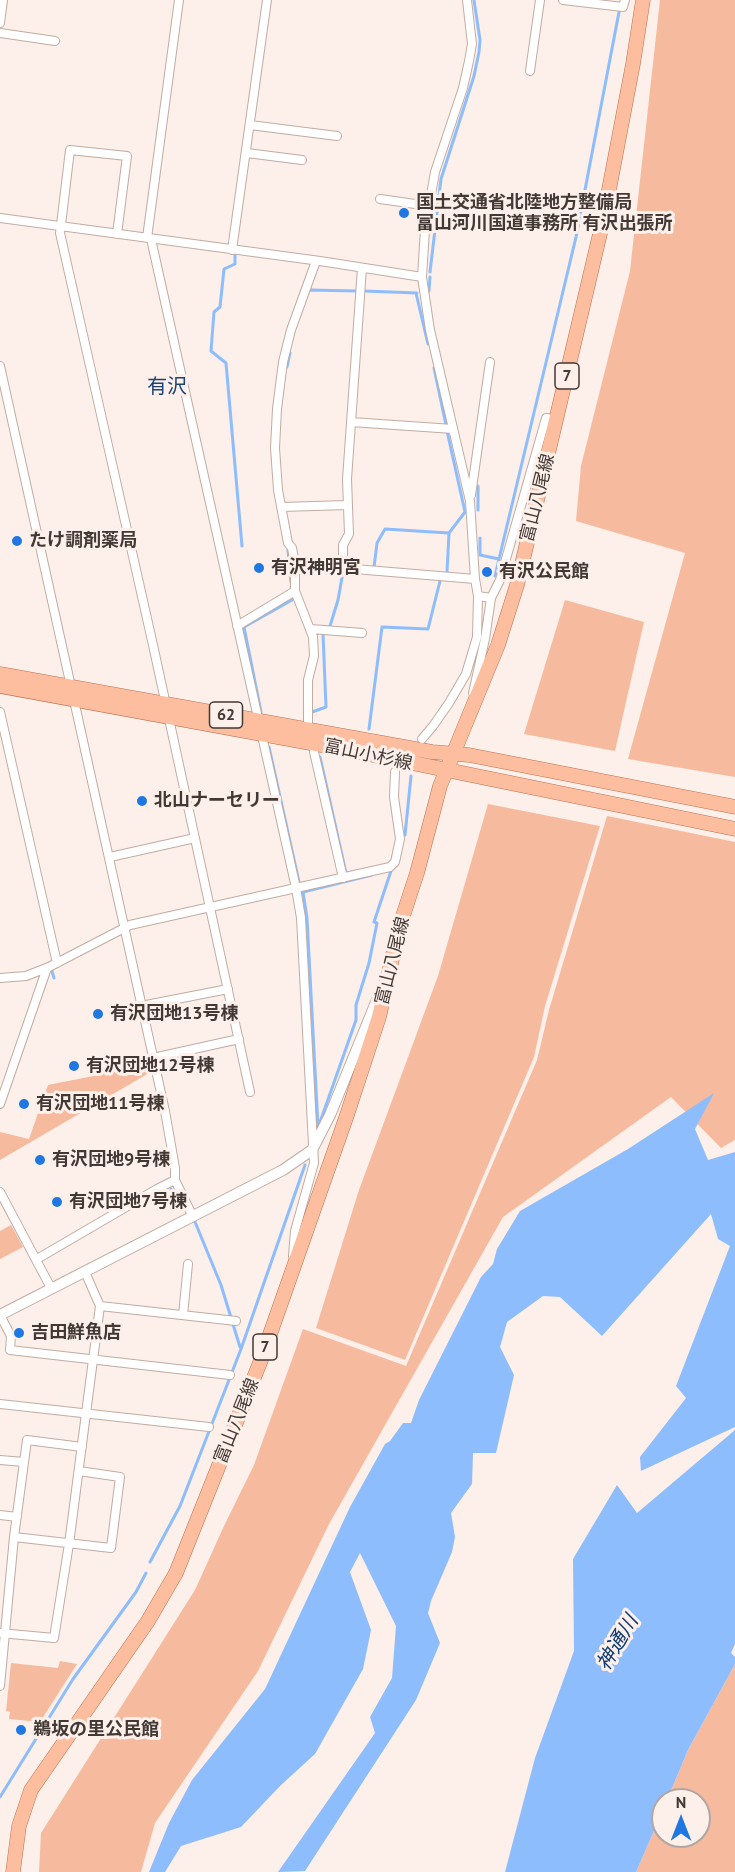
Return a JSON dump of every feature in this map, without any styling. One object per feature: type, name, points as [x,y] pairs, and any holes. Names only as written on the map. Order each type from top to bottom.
[{"type":"main road","name":"富山八尾線","points":[[13,1872],[19,1826],[31,1790],[148,1621],[176,1573],[261,1359],[379,1017],[399,928],[446,771],[498,645],[517,585],[603,221],[643,0]]},
{"type":"main road","name":"富山小杉線","points":[[0,674],[73,694]]},
{"type":"main road","name":"富山小杉線","points":[[0,686],[73,694],[260,728],[469,776],[735,829]]},
{"type":"main road","name":"富山小杉線","points":[[260,728],[469,755],[735,807]]},
{"type":"street","points":[[0,23],[3,0]]},
{"type":"street","points":[[179,0],[149,238],[302,918],[314,1163],[295,1232],[291,1276]]},
{"type":"street","points":[[232,250],[267,0]]},
{"type":"street","points":[[422,739],[444,711],[466,674],[477,637],[478,596],[470,501],[427,314],[422,277],[425,229],[435,172],[463,88],[472,44],[467,0]]},
{"type":"street","points":[[530,71],[540,0]]},
{"type":"street","points":[[564,0],[623,7],[625,0]]},
{"type":"street","points":[[0,33],[55,41]]},
{"type":"street","points":[[250,125],[337,136]]},
{"type":"street","points":[[117,234],[127,156],[70,150],[60,233],[250,1092]]},
{"type":"street","points":[[247,153],[302,160]]},
{"type":"street","points":[[380,199],[429,206]]},
{"type":"street","points":[[0,218],[422,277]]},
{"type":"street","points":[[308,723],[308,680],[314,656],[310,628],[295,591],[295,564],[292,548],[288,543],[275,473],[279,394],[291,330],[316,261]]},
{"type":"street","points":[[342,568],[343,545],[349,534],[347,479],[362,268]]},
{"type":"street","points":[[470,501],[490,362]]},
{"type":"street","points":[[0,366],[110,857],[169,1134],[175,1180],[193,1217]]},
{"type":"street","points":[[466,723],[485,639],[491,598],[500,580],[546,418],[558,419]]},
{"type":"street","points":[[351,422],[453,429]]},
{"type":"street","points":[[281,507],[348,505]]},
{"type":"street","points":[[295,564],[475,579]]},
{"type":"street","points":[[237,626],[295,591]]},
{"type":"street","points":[[478,596],[491,598]]},
{"type":"street","points":[[310,628],[362,633]]},
{"type":"street","points":[[0,712],[57,963]]},
{"type":"street","points":[[314,752],[343,878]]},
{"type":"street","points":[[0,978],[26,976],[47,968],[130,924],[390,867],[395,862],[400,839],[394,789],[395,772]]},
{"type":"street","points":[[110,857],[195,838]]},
{"type":"street","points":[[0,1104],[47,968]]},
{"type":"street","points":[[230,1375],[10,1350],[11,1336],[0,1315],[283,1170],[312,1150],[330,1114],[387,977]]},
{"type":"street","points":[[141,1006],[228,989]]},
{"type":"street","points":[[153,1058],[239,1039]]},
{"type":"street","points":[[37,1259],[175,1180]]},
{"type":"street","points":[[0,1192],[51,1288]]},
{"type":"street","points":[[183,1315],[188,1264]]},
{"type":"street","points":[[2,1634],[54,1638],[69,1544],[100,1306],[85,1272]]},
{"type":"street","points":[[100,1306],[236,1321]]},
{"type":"street","points":[[0,1404],[209,1427]]},
{"type":"street","points":[[0,1686],[2,1634],[27,1440],[82,1447]]},
{"type":"street","points":[[0,1460],[24,1462]]},
{"type":"street","points":[[14,1537],[111,1548],[120,1477],[79,1471]]},
{"type":"street","points":[[0,1515],[17,1517]]},
{"type":"street","points":[[0,1569],[11,1571]]},
{"type":"shaded area","points":[[660,0],[735,0],[735,777],[628,759],[685,553],[576,521],[581,466],[630,271]]},
{"type":"shaded area","points":[[565,600],[644,622],[615,751],[524,734]]},
{"type":"shaded area","points":[[488,804],[600,826],[545,1006],[534,1057],[405,1360],[316,1328],[359,1190],[438,976]]},
{"type":"shaded area","points":[[607,816],[735,842],[735,1140],[721,1148],[671,1097],[503,1217],[329,1524],[258,1671],[155,1823],[141,1872],[39,1872],[41,1833],[195,1590],[254,1465],[303,1329],[406,1366],[537,1060],[549,1010]]},
{"type":"shaded area","points":[[145,1063],[149,1073],[0,1160],[0,1132],[29,1139],[48,1085],[139,1067]]},
{"type":"shaded area","points":[[11,1225],[23,1247],[0,1259],[0,1231]]},
{"type":"shaded area","points":[[60,1661],[77,1664],[40,1722],[9,1719],[10,1712],[6,1711],[11,1663],[58,1668]]},
{"type":"shaded area","points":[[735,1664],[735,1872],[636,1872],[651,1838],[651,1848],[711,1848],[711,1788],[672,1788],[688,1750]]},
{"type":"water","points":[[714,1093],[695,1129],[708,1160],[735,1152],[735,1427],[641,1471],[640,1457],[686,1398],[676,1386],[730,1246],[718,1239],[711,1214],[602,1336],[560,1297],[543,1296],[507,1322],[500,1347],[514,1375],[496,1453],[473,1453],[472,1484],[451,1513],[455,1537],[452,1552],[428,1613],[440,1643],[416,1700],[305,1871],[278,1872],[375,1733],[370,1717],[392,1678],[396,1626],[360,1553],[350,1572],[371,1630],[363,1669],[315,1754],[281,1785],[241,1827],[181,1846],[165,1872],[149,1872],[169,1823],[192,1780],[265,1689],[350,1507],[385,1444],[390,1441],[403,1423],[411,1423],[419,1400],[481,1277],[493,1264],[497,1249],[520,1211],[628,1149]]},
{"type":"water","name":"神通川","points":[[735,1430],[735,1644],[731,1653],[735,1657],[735,1664],[688,1750],[672,1788],[651,1788],[651,1838],[636,1872],[505,1872],[535,1758],[574,1651],[573,1559],[617,1485],[637,1513]]},
{"type":"waterway","points":[[430,272],[441,179],[474,76],[479,52],[480,40],[474,0]]},
{"type":"waterway","points":[[499,559],[576,237],[619,12]]},
{"type":"waterway","points":[[235,255],[235,264],[224,269],[220,307],[214,312],[211,351],[226,363],[242,546]]},
{"type":"waterway","points":[[428,292],[430,277]]},
{"type":"waterway","points":[[308,292],[309,290],[357,291]]},
{"type":"waterway","points":[[364,291],[417,293]]},
{"type":"waterway","points":[[416,293],[428,344]]},
{"type":"waterway","points":[[287,367],[290,353]]},
{"type":"waterway","points":[[434,368],[446,425]]},
{"type":"waterway","points":[[447,431],[465,512],[449,533],[447,572]]},
{"type":"waterway","points":[[478,486],[478,510]]},
{"type":"waterway","points":[[374,567],[377,543],[385,529],[449,533]]},
{"type":"waterway","points":[[480,538],[480,555],[499,559],[495,576]]},
{"type":"waterway","points":[[288,550],[291,582]]},
{"type":"waterway","points":[[330,626],[343,572]]},
{"type":"waterway","points":[[369,729],[382,627],[428,629],[440,581]]},
{"type":"waterway","points":[[261,712],[244,627],[292,600]]},
{"type":"waterway","points":[[312,712],[326,707],[323,634]]},
{"type":"waterway","points":[[269,747],[299,882]]},
{"type":"waterway","points":[[320,757],[346,873]]},
{"type":"waterway","points":[[405,835],[411,776]]},
{"type":"waterway","points":[[319,1125],[356,1020],[356,1005],[369,963],[377,923],[374,922],[391,871]]},
{"type":"waterway","points":[[318,1127],[307,918],[303,892],[372,875]]},
{"type":"waterway","points":[[52,971],[54,978]]},
{"type":"waterway","points":[[150,1562],[180,1506],[241,1349],[305,1165]]},
{"type":"waterway","points":[[171,1189],[175,1196]]},
{"type":"waterway","points":[[195,1222],[221,1285],[240,1347]]},
{"type":"waterway","points":[[0,1797],[73,1679],[136,1592],[146,1573]]},
{"type":"place","name":"国土交通省北陸地方整備局 富山河川国道事務所 有沢出張所","points":[[404,213]]},
{"type":"place","name":"たけ調剤薬局","points":[[17,541]]},
{"type":"place","name":"有沢神明宮","points":[[259,568]]},
{"type":"place","name":"有沢公民館","points":[[487,572]]},
{"type":"place","name":"北山ナーセリー","points":[[142,801]]},
{"type":"place","name":"有沢団地13号棟","points":[[98,1014]]},
{"type":"place","name":"有沢団地12号棟","points":[[74,1066]]},
{"type":"place","name":"有沢団地11号棟","points":[[24,1104]]},
{"type":"place","name":"有沢団地9号棟","points":[[40,1160]]},
{"type":"place","name":"有沢団地7号棟","points":[[57,1202]]},
{"type":"place","name":"吉田鮮魚店","points":[[19,1333]]},
{"type":"place","name":"鵜坂の里公民館","points":[[21,1730]]},
{"type":"district","name":"有沢","points":[[167,387]]}]
